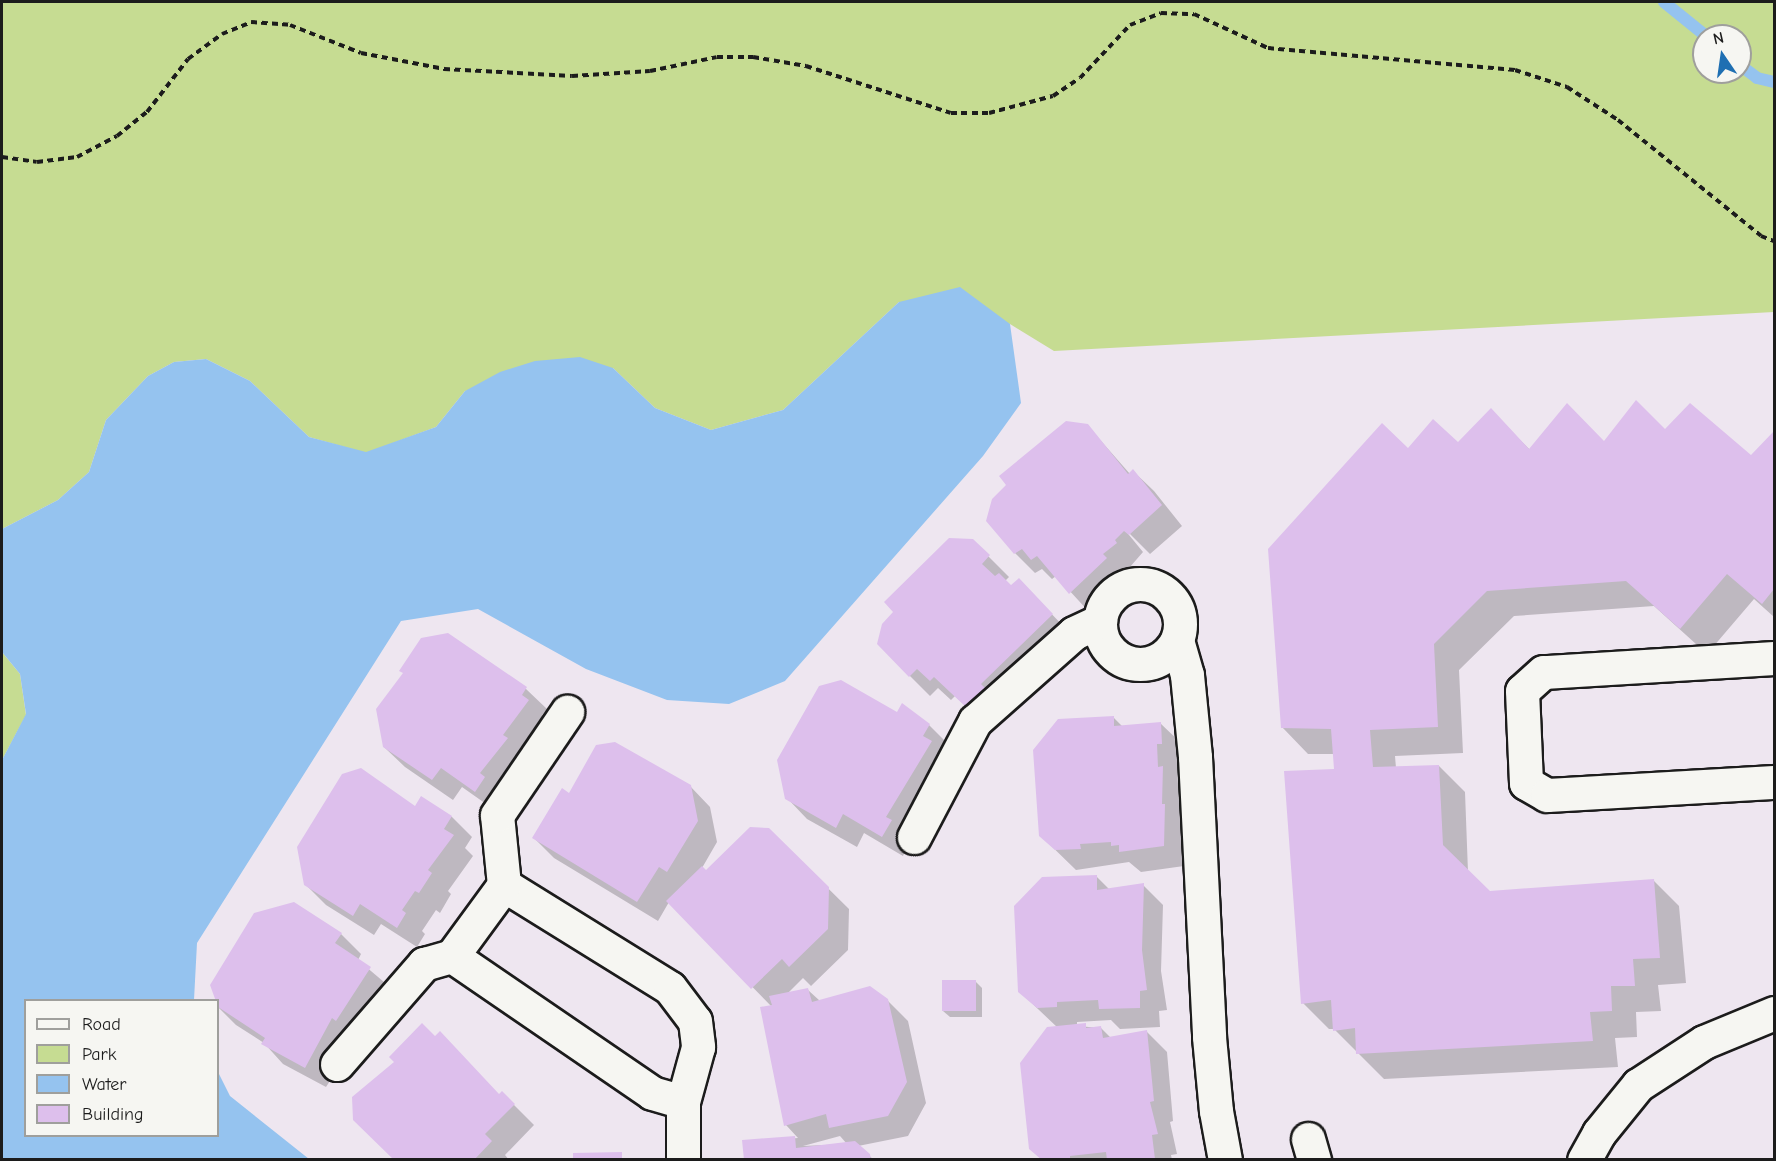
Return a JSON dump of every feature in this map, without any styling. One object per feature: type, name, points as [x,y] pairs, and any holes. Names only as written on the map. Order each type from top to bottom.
[{"type":"street","points":[[914,837],[975,721],[1074,633],[1100,621],[1113,594],[1132,584],[1151,584],[1174,602],[1180,616],[1177,640],[1187,675],[1195,757],[1209,1037],[1216,1111],[1225,1160]]},
{"type":"street","points":[[1100,621],[1106,644],[1113,654],[1130,663],[1148,664],[1161,659],[1177,640]]},
{"type":"street","points":[[1774,658],[1544,672],[1522,691],[1526,783],[1546,795],[1774,782]]},
{"type":"street","points":[[337,1064],[424,963],[452,956],[504,885],[497,815],[567,712]]},
{"type":"street","points":[[504,885],[670,988],[695,1021],[699,1047],[683,1102],[683,1160]]},
{"type":"street","points":[[452,956],[652,1093],[683,1102]]},
{"type":"street","points":[[1584,1160],[1599,1132],[1638,1085],[1704,1042],[1774,1013]]},
{"type":"path","points":[[2,157],[37,162],[77,157],[117,136],[147,112],[188,59],[222,34],[251,22],[290,25],[361,53],[444,69],[572,76],[650,71],[717,57],[753,57],[806,66],[951,113],[988,114],[1053,96],[1080,78],[1130,25],[1161,13],[1194,14],[1268,48],[1515,70],[1568,87],[1618,120],[1761,236],[1774,241]]},
{"type":"green space","points":[[2,2],[1774,2],[1774,312],[1054,351],[1010,324],[899,302],[783,410],[711,430],[655,408],[613,368],[465,391],[436,427],[366,453],[309,437],[250,381],[206,359],[174,362],[148,376],[106,420],[89,472],[58,500],[2,529]]},
{"type":"green space","points":[[2,652],[20,674],[26,715],[2,760]]},
{"type":"water","points":[[960,287],[1010,324],[1021,403],[983,456],[785,681],[729,704],[667,700],[586,669],[478,609],[401,621],[197,943],[194,999],[24,999],[24,1137],[219,1137],[219,1074],[230,1096],[309,1159],[2,1159],[2,760],[26,714],[20,674],[2,652],[2,529],[58,500],[89,472],[106,420],[148,376],[174,362],[206,359],[250,381],[309,437],[366,452],[436,427],[465,391],[500,372],[535,361],[580,357],[613,368],[655,408],[711,430],[783,410],[899,302]]},
{"type":"building","points":[[1636,400],[1665,429],[1690,403],[1751,455],[1774,431],[1774,589],[1762,604],[1727,574],[1680,629],[1626,581],[1487,591],[1434,644],[1438,727],[1370,730],[1373,767],[1439,765],[1443,845],[1490,891],[1654,879],[1660,958],[1633,959],[1635,986],[1611,986],[1612,1011],[1590,1012],[1593,1041],[1356,1054],[1355,1028],[1333,1031],[1331,1000],[1301,1004],[1284,771],[1334,769],[1331,729],[1281,728],[1268,549],[1382,423],[1408,448],[1433,419],[1458,442],[1491,408],[1529,449],[1567,403],[1604,441]]},
{"type":"building","points":[[1066,421],[1088,424],[1128,474],[1133,469],[1162,505],[1129,535],[1124,531],[1115,540],[1117,543],[1103,554],[1107,558],[1069,594],[1037,556],[1031,560],[1022,549],[1014,554],[986,521],[992,499],[1006,485],[999,476]]},
{"type":"building","points":[[949,538],[973,539],[990,555],[982,564],[995,576],[999,573],[1011,585],[1019,578],[1053,614],[981,684],[986,689],[967,708],[934,677],[930,681],[917,669],[909,677],[877,644],[882,624],[893,612],[884,602]]},
{"type":"building","points":[[448,633],[527,687],[522,695],[529,700],[503,735],[508,738],[480,773],[485,777],[475,792],[441,768],[432,780],[383,747],[376,709],[403,673],[399,671],[421,638]]},
{"type":"building","points":[[841,680],[897,712],[902,703],[930,724],[923,736],[932,741],[886,817],[892,820],[882,837],[843,814],[836,828],[785,799],[777,760],[819,686]]},
{"type":"building","points":[[1114,716],[1114,726],[1161,722],[1162,744],[1157,744],[1158,767],[1163,766],[1164,846],[1119,852],[1119,845],[1111,846],[1111,842],[1080,844],[1081,849],[1055,850],[1039,836],[1033,750],[1058,719]]},
{"type":"building","points":[[615,742],[691,785],[698,821],[667,872],[659,867],[637,902],[532,838],[562,788],[569,793],[596,745]]},
{"type":"building","points":[[361,768],[415,806],[421,796],[452,816],[444,829],[454,835],[428,870],[432,873],[419,893],[415,891],[402,910],[406,913],[397,928],[360,904],[353,916],[304,885],[297,847],[342,774]]},
{"type":"building","points":[[750,827],[769,828],[829,887],[828,929],[789,967],[782,959],[751,989],[666,901],[702,866],[706,870]]},
{"type":"building","points":[[1097,875],[1097,890],[1144,883],[1142,950],[1147,990],[1140,991],[1140,1008],[1099,1009],[1098,1000],[1057,1002],[1057,1007],[1037,1008],[1018,992],[1014,906],[1042,877]]},
{"type":"building","points":[[294,902],[342,933],[335,943],[371,967],[336,1021],[332,1018],[305,1068],[261,1044],[265,1038],[219,1008],[219,999],[215,999],[210,985],[254,913]]},
{"type":"building","points":[[942,980],[976,980],[976,1011],[942,1011]]},
{"type":"building","points":[[870,986],[888,999],[907,1082],[888,1116],[829,1128],[826,1114],[784,1126],[760,1007],[772,1005],[769,996],[808,988],[812,1002]]},
{"type":"building","points":[[422,1023],[435,1036],[440,1031],[499,1094],[502,1091],[515,1104],[485,1134],[492,1141],[474,1160],[394,1160],[353,1120],[352,1097],[394,1062],[389,1057]]},
{"type":"building","points":[[1086,1023],[1086,1028],[1101,1026],[1103,1038],[1147,1030],[1154,1101],[1150,1102],[1158,1134],[1152,1135],[1155,1159],[1107,1160],[1106,1152],[1070,1156],[1070,1160],[1042,1160],[1029,1149],[1020,1063],[1047,1027]]},
{"type":"building","points":[[795,1136],[796,1148],[855,1141],[870,1154],[871,1160],[744,1160],[742,1140]]},
{"type":"building","points":[[622,1152],[622,1160],[573,1160],[573,1153]]},
{"type":"waterway","points":[[1664,2],[1692,25]]},
{"type":"waterway","points":[[1752,74],[1757,78],[1774,82]]}]
